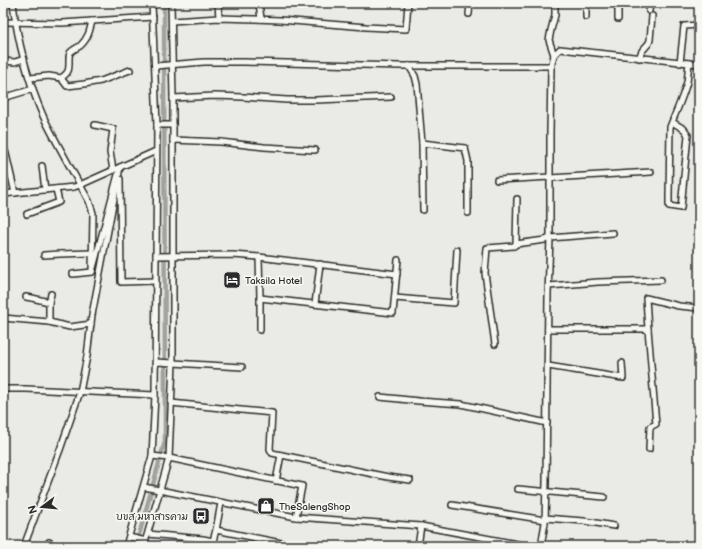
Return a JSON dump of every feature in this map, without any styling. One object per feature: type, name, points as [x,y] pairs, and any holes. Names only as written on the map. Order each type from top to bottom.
[{"type":"street","points":[[13,3],[15,22],[33,89],[44,117],[89,201],[93,213],[92,272]]},
{"type":"street","points":[[126,546],[152,456],[155,395],[157,125],[152,3]]},
{"type":"street","points":[[129,537],[145,544],[169,458],[173,363],[173,65],[171,3]]},
{"type":"street","points":[[218,3],[219,18]]},
{"type":"street","points":[[259,3],[261,20]]},
{"type":"street","points":[[172,21],[219,18],[280,20],[406,29],[408,3]]},
{"type":"street","points":[[469,14],[470,3]]},
{"type":"street","points":[[541,546],[545,519],[546,492],[552,66],[554,55],[550,40],[555,15],[555,3]]},
{"type":"street","points":[[586,3],[586,17]]},
{"type":"street","points":[[618,3],[618,19]]},
{"type":"street","points":[[649,11],[650,3]]},
{"type":"street","points":[[639,58],[650,40],[652,16]]},
{"type":"street","points":[[3,22],[62,23],[153,17]]},
{"type":"street","points":[[30,78],[49,76],[61,78],[67,74],[69,70],[69,55],[86,39],[89,34],[92,21]]},
{"type":"street","points":[[680,63],[684,26],[699,25]]},
{"type":"street","points":[[554,55],[560,49],[699,64]]},
{"type":"street","points":[[3,61],[15,62],[24,59]]},
{"type":"street","points":[[155,66],[204,62],[409,66],[552,66]]},
{"type":"street","points":[[672,122],[684,129],[688,134],[681,208],[670,206],[670,127],[687,82],[689,63]]},
{"type":"street","points":[[409,66],[417,84],[422,143],[423,210]]},
{"type":"street","points":[[61,78],[67,86],[101,81],[130,70]]},
{"type":"street","points":[[3,98],[33,89]]},
{"type":"street","points":[[173,98],[215,96],[316,100],[391,97]]},
{"type":"street","points":[[95,125],[112,129],[110,152],[113,170]]},
{"type":"street","points":[[157,125],[173,125]]},
{"type":"street","points":[[173,140],[221,142],[264,148],[315,150]]},
{"type":"street","points":[[422,143],[464,148],[468,162],[468,213]]},
{"type":"street","points":[[3,146],[15,193]]},
{"type":"street","points":[[3,194],[74,187],[156,151]]},
{"type":"street","points":[[42,166],[45,190]]},
{"type":"street","points":[[92,272],[120,167]]},
{"type":"street","points":[[120,167],[121,282],[156,281]]},
{"type":"street","points":[[24,546],[80,392],[120,167]]},
{"type":"street","points":[[497,180],[651,172]]},
{"type":"street","points":[[27,214],[59,202],[56,189]]},
{"type":"street","points":[[516,244],[517,199]]},
{"type":"street","points":[[495,344],[485,273],[487,248],[514,246],[516,244],[550,238],[612,233]]},
{"type":"street","points":[[395,298],[454,303],[457,250]]},
{"type":"street","points":[[44,255],[92,253]]},
{"type":"street","points":[[156,256],[259,256],[397,274]]},
{"type":"street","points":[[259,256],[260,330]]},
{"type":"street","points":[[260,298],[393,313],[398,260]]},
{"type":"street","points":[[315,304],[320,264]]},
{"type":"street","points":[[73,274],[92,272]]},
{"type":"street","points":[[549,286],[598,282],[661,280]]},
{"type":"street","points":[[49,322],[49,302],[51,294]]},
{"type":"street","points":[[26,297],[49,302]]},
{"type":"street","points":[[648,449],[650,427],[656,424],[646,298],[679,306],[699,308]]},
{"type":"street","points":[[3,318],[49,322],[70,327],[91,324]]},
{"type":"street","points":[[548,330],[648,329]]},
{"type":"street","points":[[156,362],[242,367]]},
{"type":"street","points":[[548,366],[623,378],[622,363]]},
{"type":"street","points":[[3,389],[155,395]]},
{"type":"street","points":[[380,397],[461,404],[547,423]]},
{"type":"street","points":[[171,403],[272,413],[270,449],[272,453],[388,477],[410,480]]},
{"type":"street","points":[[276,481],[281,455]]},
{"type":"street","points":[[152,456],[169,458],[302,486],[296,517]]},
{"type":"street","points":[[144,487],[296,517],[421,526],[528,546]]},
{"type":"street","points":[[518,489],[604,497]]},
{"type":"street","points":[[148,534],[203,539],[212,544],[221,503]]},
{"type":"street","points":[[452,505],[545,519],[584,521],[614,526]]},
{"type":"street","points":[[418,546],[421,526]]},
{"type":"street","points":[[216,530],[281,543],[280,546]]},
{"type":"waterway","points":[[136,546],[165,441],[164,3]]},
{"type":"place","name":"Taksila Hotel","points":[[232,280]]},
{"type":"place","name":"TheSalengShop","points":[[266,506]]},
{"type":"place","name":"บขส มหาสารคาม","points":[[201,516]]}]
